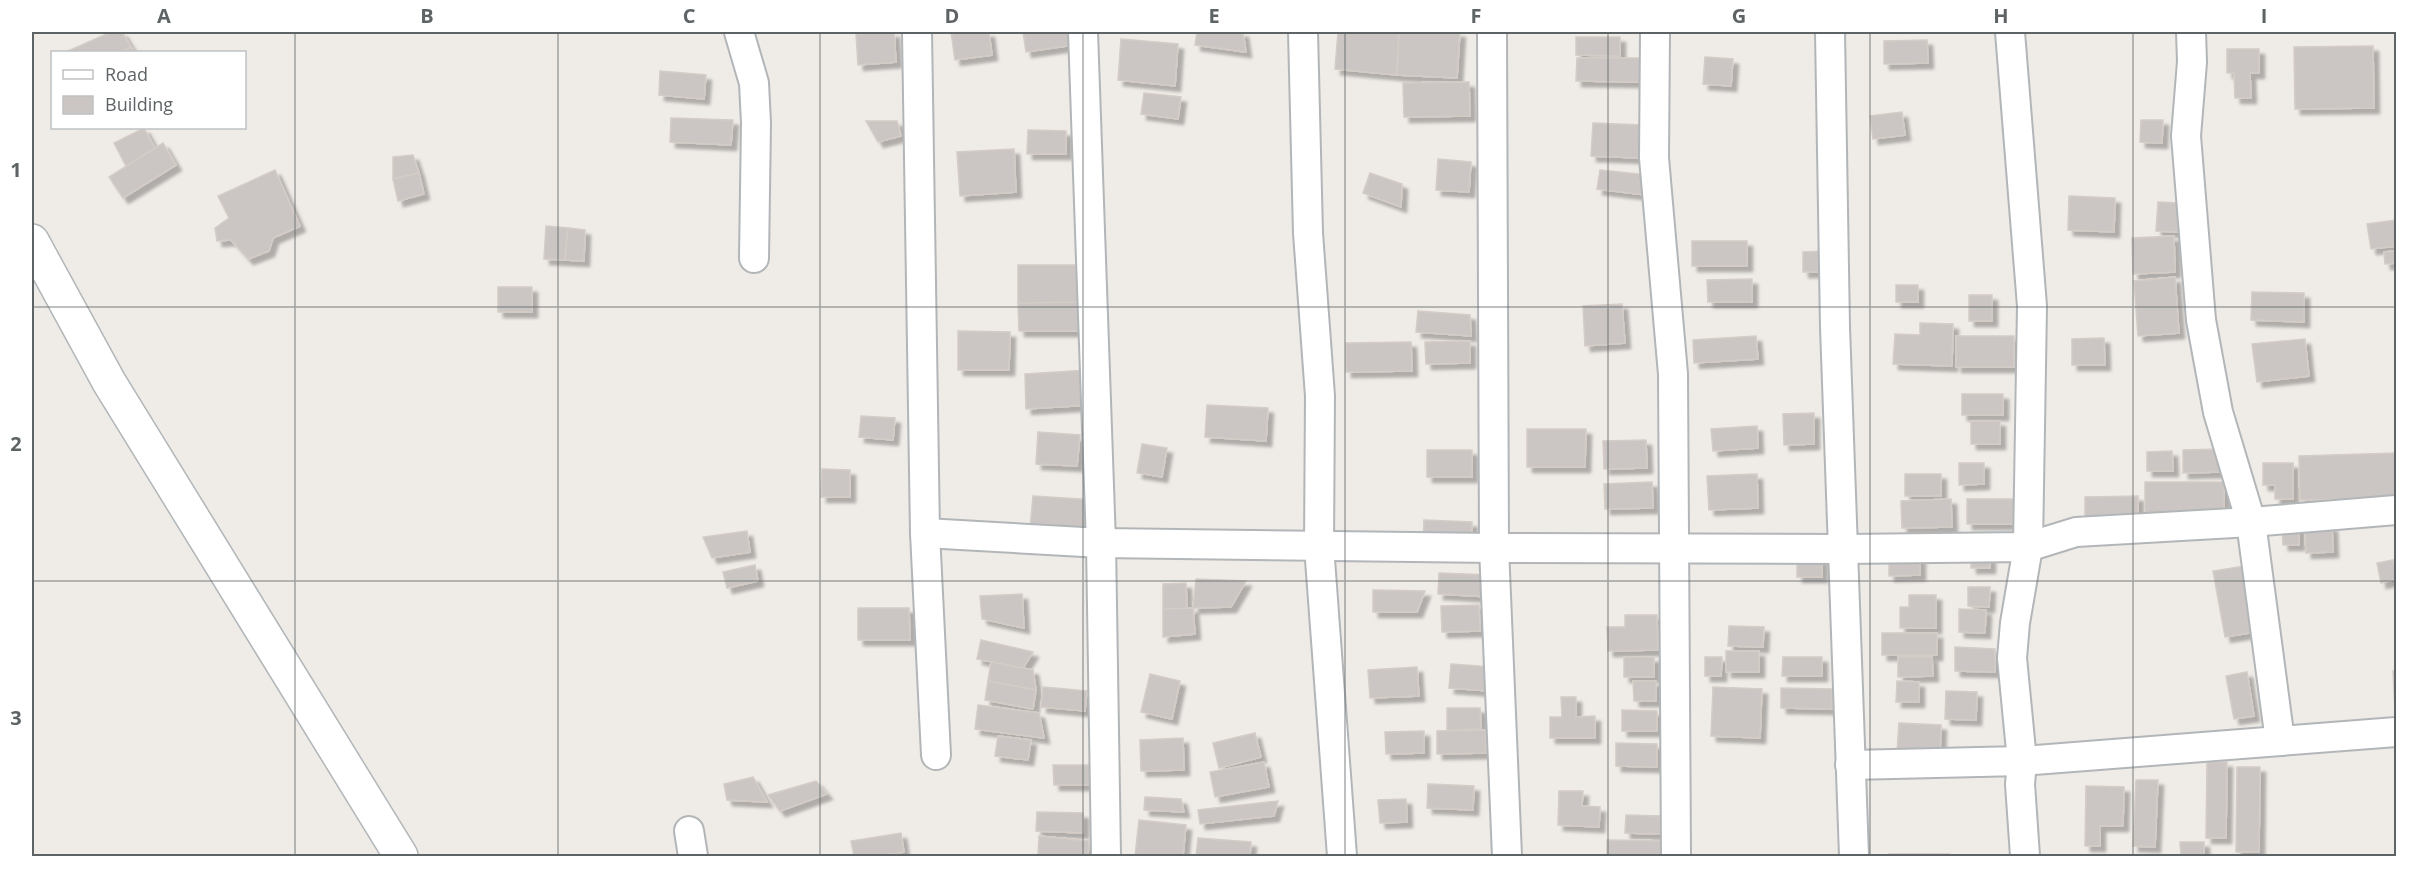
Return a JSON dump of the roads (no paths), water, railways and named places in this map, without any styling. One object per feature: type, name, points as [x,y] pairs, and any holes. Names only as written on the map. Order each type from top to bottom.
[{"type":"main road","points":[[32,241],[109,382],[401,856]]},
{"type":"street","points":[[739,32],[754,83],[756,113],[754,258]]},
{"type":"street","points":[[917,32],[925,533],[936,755]]},
{"type":"street","points":[[1083,32],[1101,543],[1106,856]]},
{"type":"street","points":[[1303,32],[1308,233],[1320,396],[1319,546],[1342,856]]},
{"type":"street","points":[[1492,32],[1494,548],[1507,856]]},
{"type":"street","points":[[1655,32],[1654,158],[1673,374],[1676,856]]},
{"type":"street","points":[[1830,32],[1835,327],[1854,856]]},
{"type":"street","points":[[2010,32],[2032,306],[2028,547],[2015,622],[2012,658],[2022,761],[2020,784],[2025,856]]},
{"type":"street","points":[[2191,32],[2192,62],[2186,136],[2201,320],[2218,412],[2251,522],[2280,741]]},
{"type":"street","points":[[925,533],[1101,543],[1319,546],[1844,549],[2028,547],[2076,532],[2251,522],[2397,510]]},
{"type":"street","points":[[1850,765],[2022,761],[2397,732]]}]
